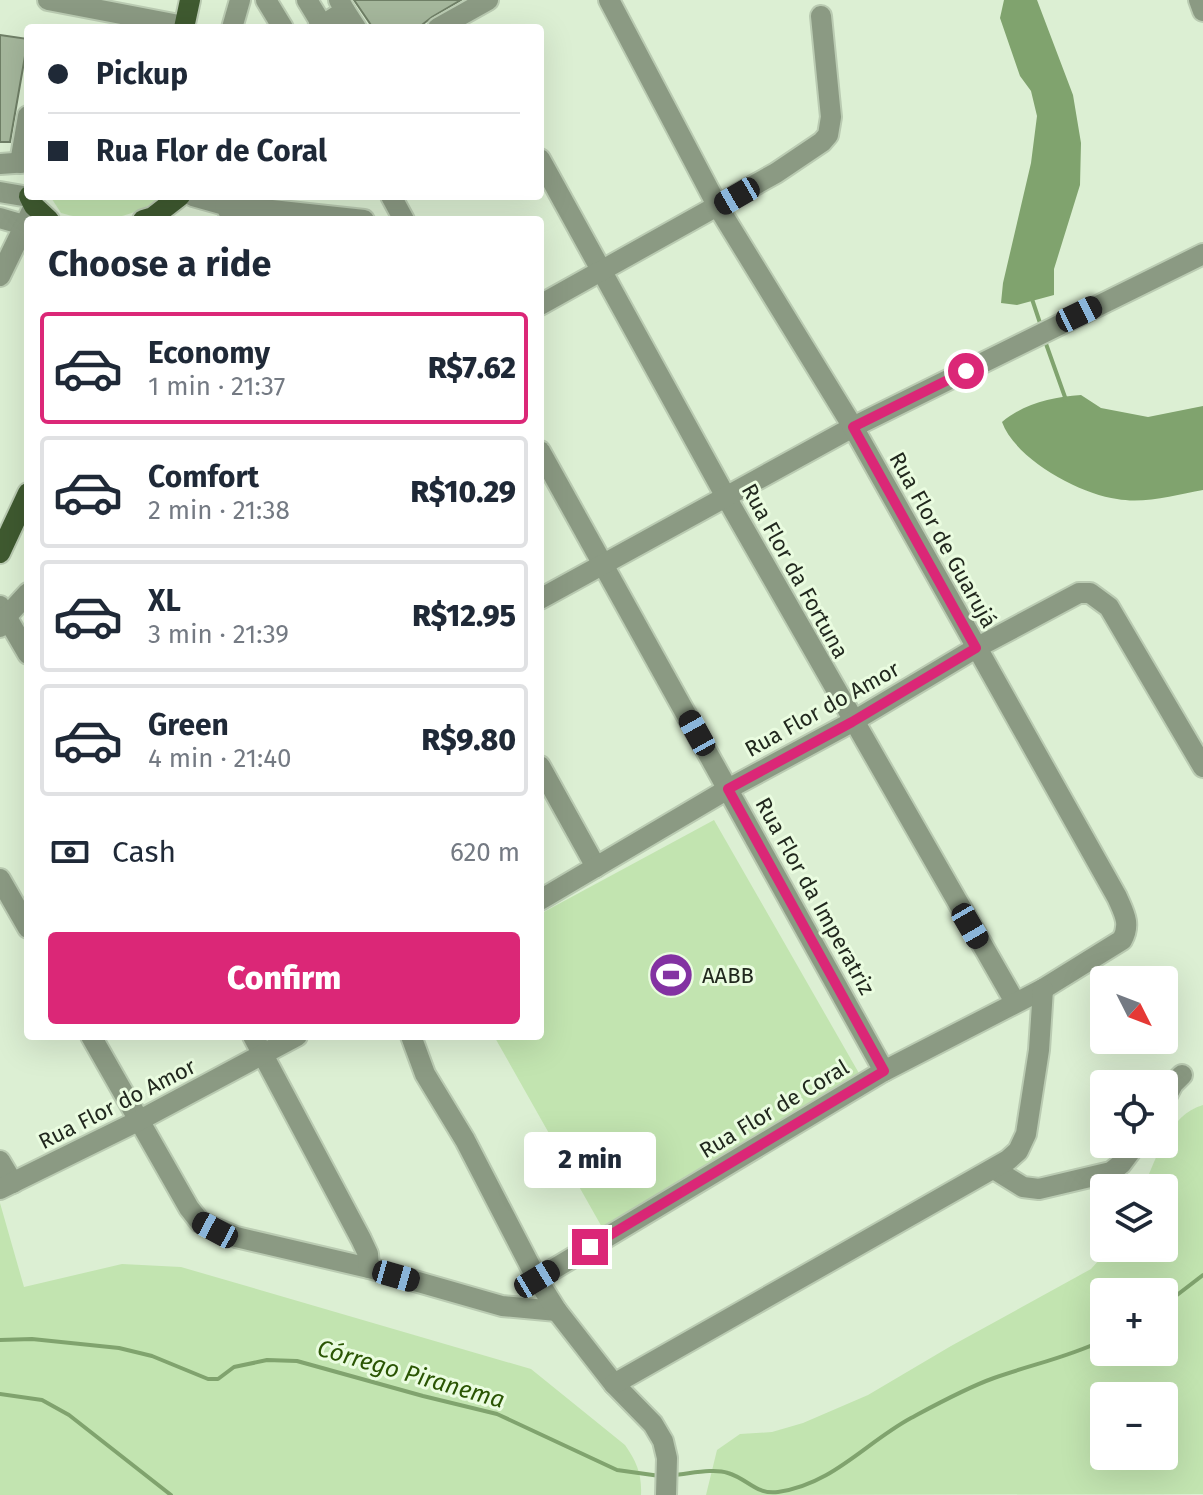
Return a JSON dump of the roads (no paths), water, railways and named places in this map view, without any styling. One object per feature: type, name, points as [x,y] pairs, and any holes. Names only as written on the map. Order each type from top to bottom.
[{"type":"main road","points":[[185,24],[190,0]]},
{"type":"main road","points":[[153,216],[175,200]]},
{"type":"main road","points":[[0,553],[24,502]]},
{"type":"street","points":[[49,0],[132,22],[153,24]]},
{"type":"street","points":[[266,0],[281,24]]},
{"type":"street","points":[[307,0],[319,24]]},
{"type":"street","points":[[465,22],[488,0]]},
{"type":"street","name":"Rua Flor de Guarujá","points":[[609,0],[718,207],[853,427],[1117,897],[1128,929],[1122,940]]},
{"type":"street","points":[[1199,0],[1203,11]]},
{"type":"street","points":[[326,24],[346,13]]},
{"type":"street","points":[[544,303],[718,207],[822,142],[828,135],[831,117],[821,16]]},
{"type":"street","points":[[16,163],[24,132]]},
{"type":"street","name":"Rua Flor da Fortuna","points":[[544,166],[852,722],[1015,1002]]},
{"type":"street","points":[[0,192],[35,205]]},
{"type":"street","points":[[201,200],[229,213],[287,216]]},
{"type":"street","points":[[0,218],[24,225],[0,276]]},
{"type":"street","points":[[544,597],[853,427],[1203,254]]},
{"type":"street","name":"Rua Flor da Imperatriz","points":[[544,458],[884,1071]]},
{"type":"street","name":"Rua Flor do Amor","points":[[544,898],[976,648],[1071,597],[1090,593],[1109,607],[1203,767]]},
{"type":"street","points":[[24,597],[1,617],[24,649]]},
{"type":"street","points":[[544,773],[596,867]]},
{"type":"street","points":[[0,879],[13,896],[24,919]]},
{"type":"street","name":"Rua Flor de Coral","points":[[537,1279],[884,1071],[1043,989],[1122,940]]},
{"type":"street","points":[[614,1384],[994,1169],[1018,1151],[1026,1134],[1039,1050],[1043,989]]},
{"type":"street","points":[[93,1040],[189,1208],[200,1222],[236,1237],[369,1268],[502,1306],[557,1311]]},
{"type":"street","points":[[255,1040],[361,1239],[368,1254],[369,1268]]},
{"type":"street","name":"Rua Flor do Amor","points":[[7,1186],[290,1040]]},
{"type":"street","points":[[412,1040],[425,1074],[465,1140],[537,1279],[557,1311],[614,1384],[653,1424],[663,1441],[667,1458],[666,1495]]},
{"type":"street","points":[[1178,1079],[1182,1075]]},
{"type":"street","points":[[994,1169],[1023,1187],[1039,1189],[1111,1172],[1126,1158]]},
{"type":"street","points":[[0,1161],[7,1186]]},
{"type":"waterway","points":[[1032,299],[1041,326]]},
{"type":"waterway","points":[[1045,341],[1066,400]]},
{"type":"waterway","name":"Córrego Piranema","points":[[1178,1294],[1203,1275]]},
{"type":"waterway","name":"Córrego Piranema","points":[[0,1340],[32,1339],[119,1348],[152,1356],[208,1379],[218,1379],[234,1367],[267,1360],[297,1361],[497,1414],[617,1470],[660,1476]]},
{"type":"waterway","name":"Córrego Piranema","points":[[673,1475],[722,1472],[764,1491],[798,1488],[832,1472],[894,1428],[962,1391],[1090,1346]]},
{"type":"waterway","points":[[0,1394],[42,1400],[69,1415],[171,1495]]},
{"type":"place","name":"AABB","points":[[671,975]]}]
